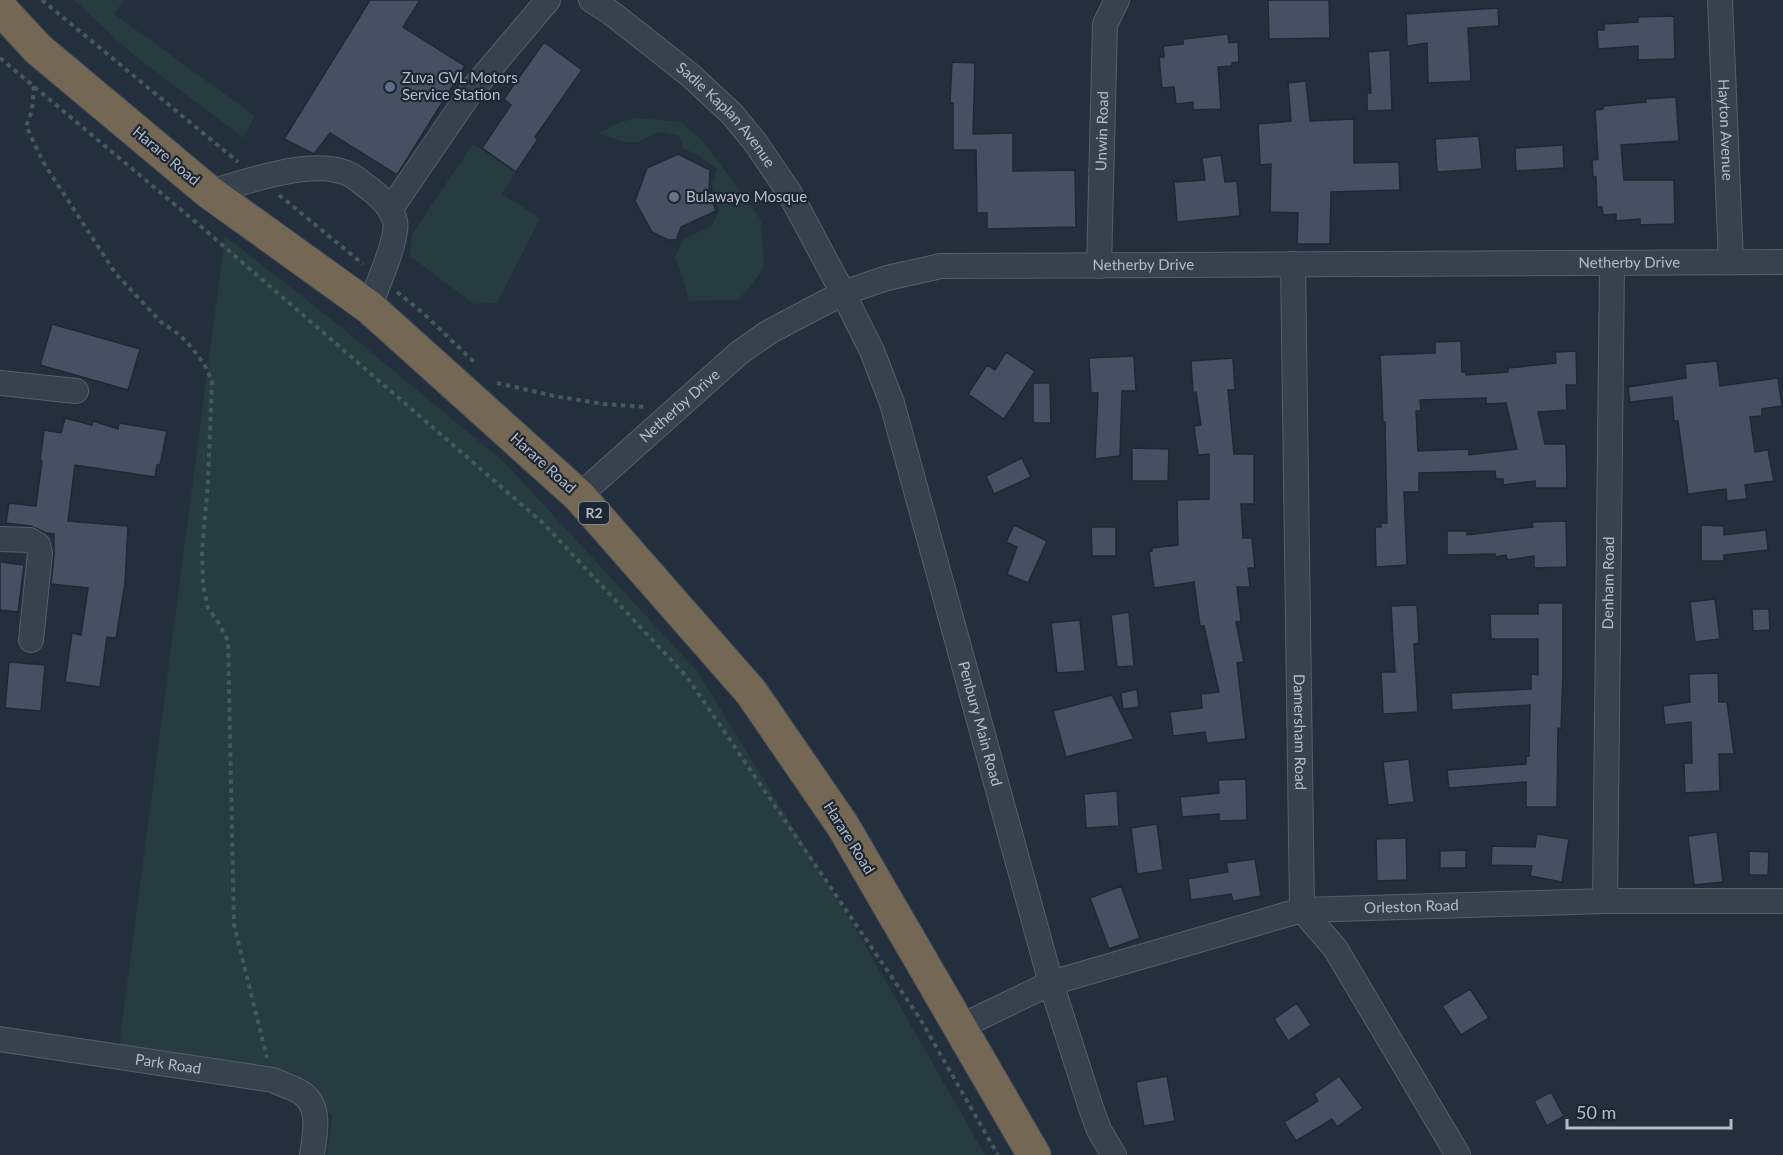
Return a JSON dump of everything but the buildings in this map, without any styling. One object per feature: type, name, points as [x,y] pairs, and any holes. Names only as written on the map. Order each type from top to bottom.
[{"type":"highway","name":"Harare Road","points":[[0,8],[38,49],[209,192],[375,293],[579,496],[751,692],[843,826],[1034,1155]]},
{"type":"street","points":[[390,210],[472,90],[548,0]]},
{"type":"street","name":"Sadie Kaplan Avenue","points":[[591,0],[610,12],[690,75],[732,114],[755,142],[789,192],[843,293]]},
{"type":"street","name":"Unwin Road","points":[[1099,266],[1105,24],[1117,0]]},
{"type":"street","name":"Hayton Avenue","points":[[1720,0],[1731,261]]},
{"type":"street","points":[[209,192],[296,170],[328,168],[351,175],[376,194],[390,210],[396,222],[389,258],[375,293]]},
{"type":"street","name":"Netherby Drive","points":[[579,496],[740,353],[769,332],[843,293],[887,278],[941,266],[1783,262]]},
{"type":"street","name":"Denham Road","points":[[1605,902],[1612,263]]},
{"type":"street","name":"Damersham Road","points":[[1293,264],[1302,910]]},
{"type":"street","name":"Penbury Main Road","points":[[843,293],[872,351],[892,403],[1051,983],[1091,1108],[1099,1130],[1113,1155]]},
{"type":"street","points":[[0,383],[76,391]]},
{"type":"street","points":[[0,539],[30,540],[38,545],[40,554],[31,640]]},
{"type":"street","name":"Orleston Road","points":[[960,1027],[1051,983],[1302,910],[1605,902],[1783,901]]},
{"type":"street","points":[[1302,910],[1335,948],[1458,1155]]},
{"type":"street","name":"Park Road","points":[[0,1039],[273,1080],[303,1094],[310,1103],[317,1121],[312,1155]]},
{"type":"path","points":[[42,0],[260,179],[375,293],[423,313],[481,368]]},
{"type":"path","points":[[38,49],[32,111],[26,126],[43,162],[116,274],[161,322],[180,335],[192,348],[204,364],[212,381],[208,482],[202,551],[203,585],[208,608],[228,641],[234,925],[273,1080]]},
{"type":"path","points":[[0,58],[198,224],[543,523],[687,677],[919,1017],[999,1155]]},
{"type":"path","points":[[489,376],[498,384],[554,396],[604,404],[653,406]]},
{"type":"green space","points":[[74,0],[124,0],[114,14],[255,116],[243,138],[129,51]]},
{"type":"green space","points":[[636,118],[681,122],[704,142],[761,220],[764,268],[739,300],[689,301],[675,257],[684,239],[712,226],[719,211],[712,187],[717,169],[696,154],[684,149],[679,136],[658,132],[638,142],[624,142],[598,133]]},
{"type":"green space","points":[[473,144],[516,172],[502,194],[540,218],[497,303],[474,304],[410,256],[412,234]]},
{"type":"green space","points":[[225,236],[331,319],[504,462],[697,671],[857,931],[985,1155],[327,1155],[332,1116],[296,1074],[119,1046]]},
{"type":"place","name":"Zuva GVL Motors Service Station","points":[[390,87]]},
{"type":"place","name":"Bulawayo Mosque","points":[[674,197]]}]
